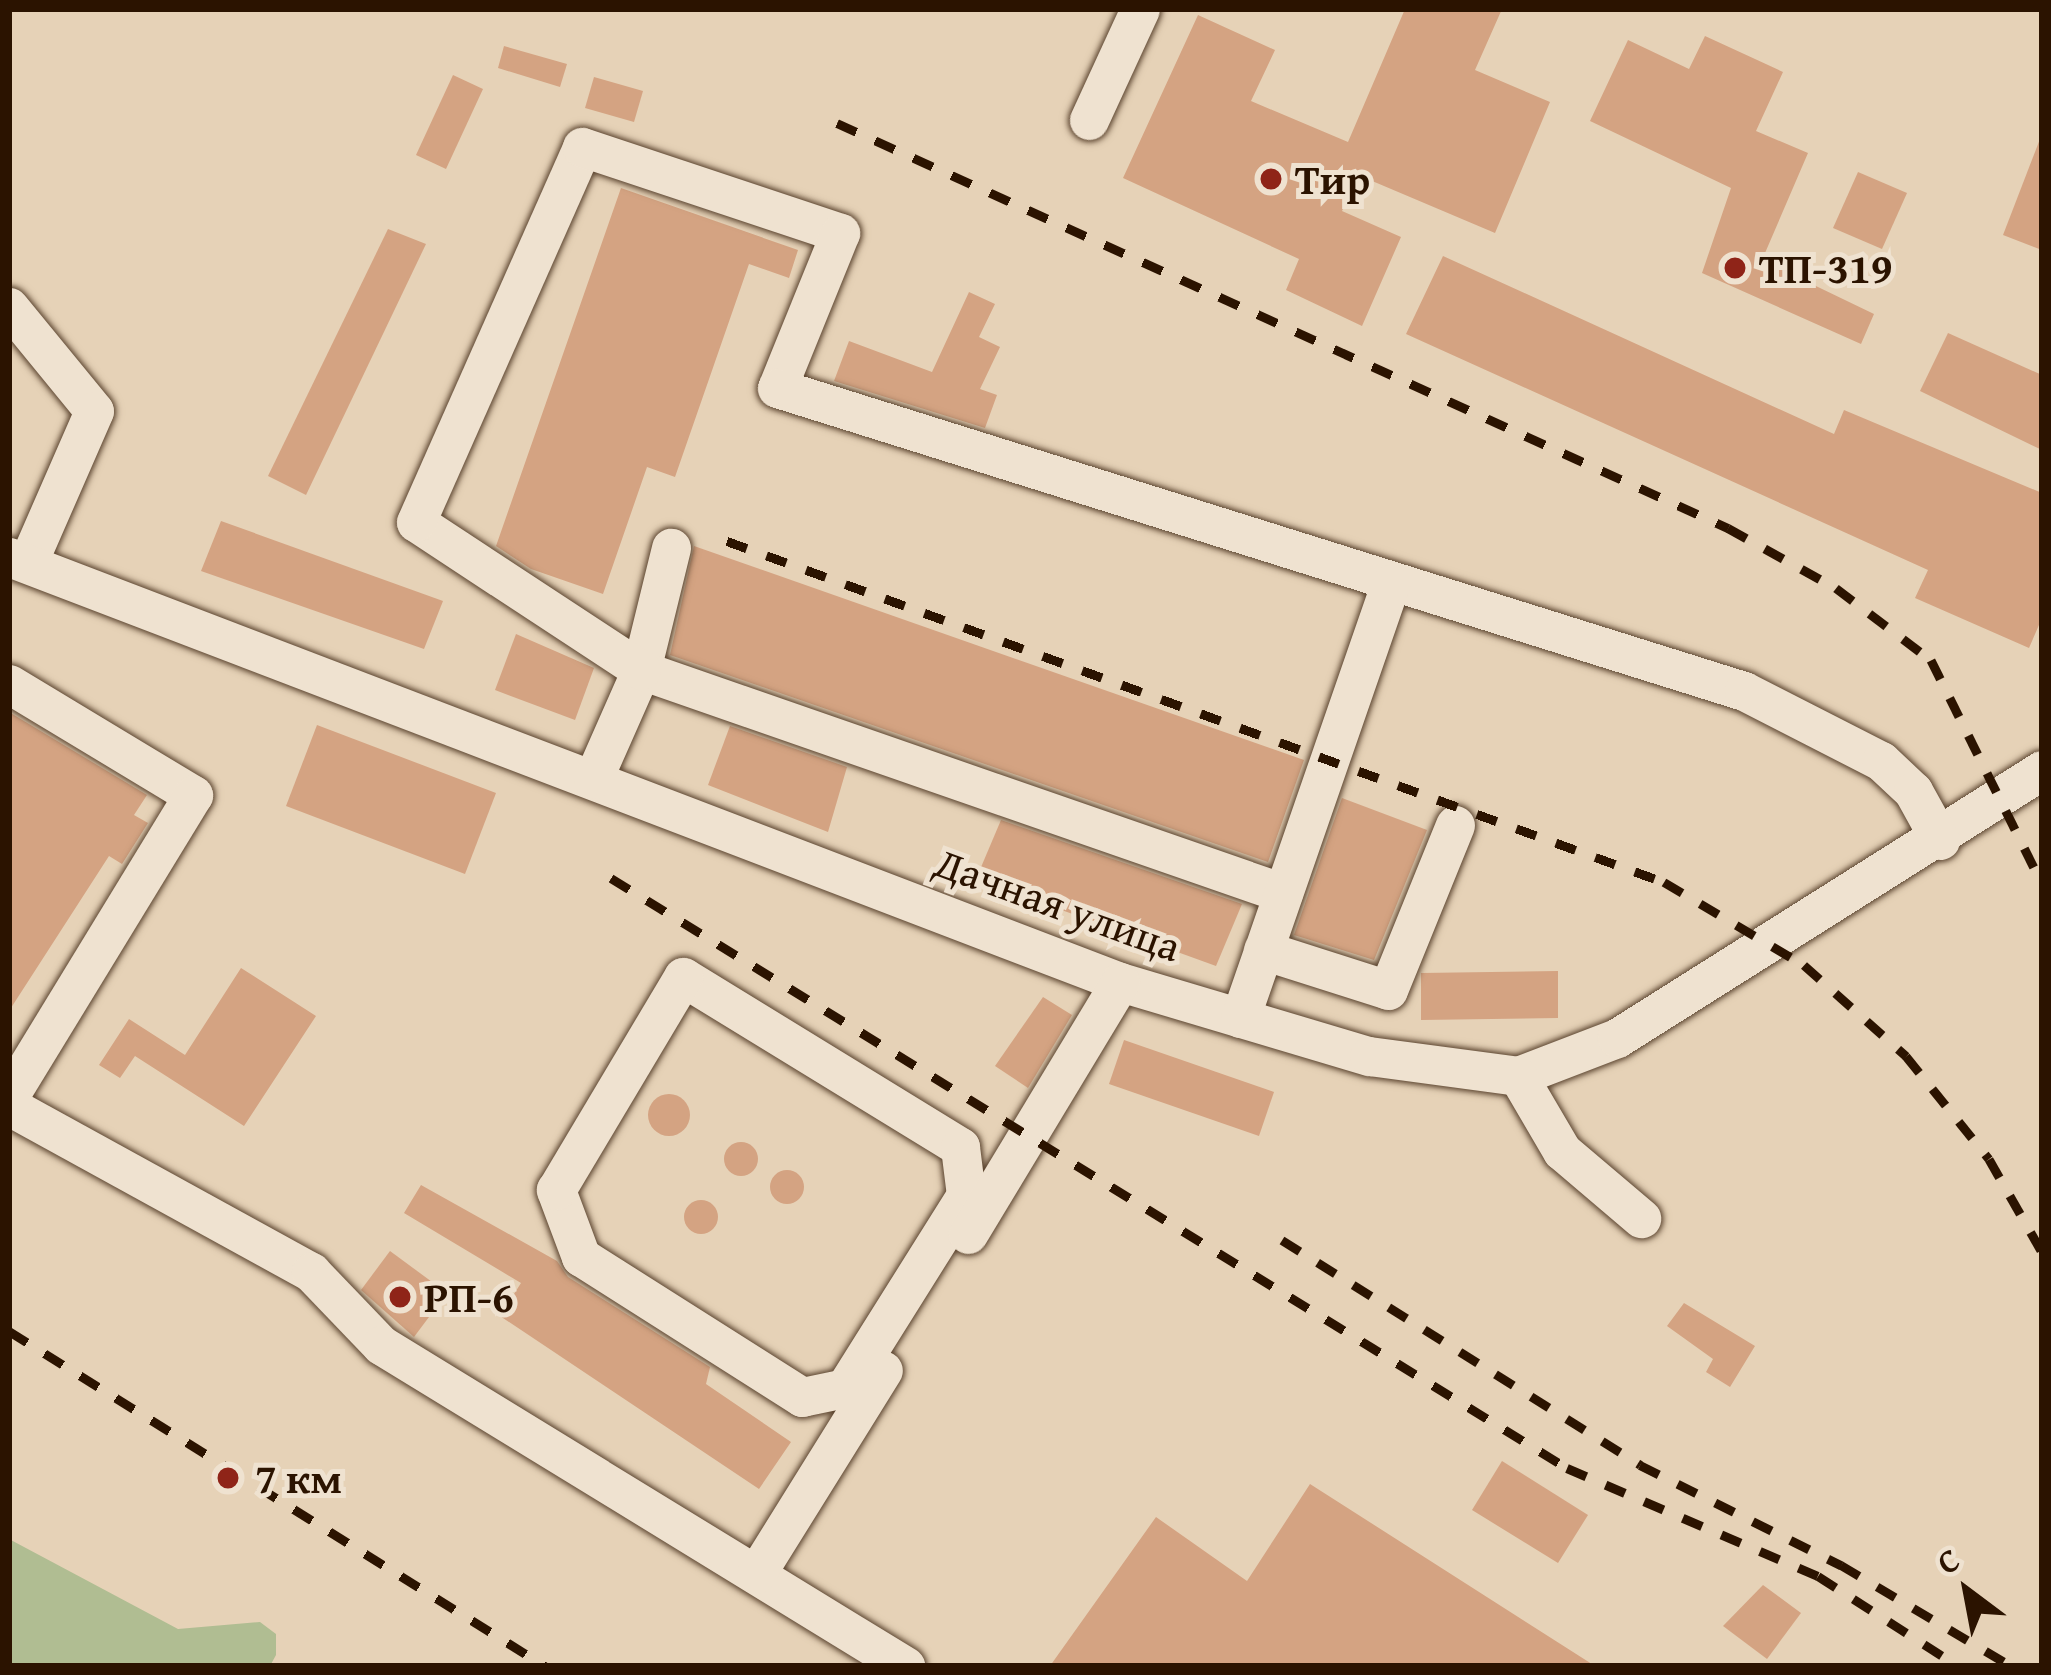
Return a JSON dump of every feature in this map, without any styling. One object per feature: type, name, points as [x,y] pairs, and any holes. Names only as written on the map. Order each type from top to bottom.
[{"type":"street","points":[[1090,120],[1140,9]]},
{"type":"street","points":[[1283,893],[641,670],[416,522],[582,147],[840,233],[777,388],[1390,584],[1744,691],[1881,761],[1913,791],[1940,840]]},
{"type":"street","points":[[9,308],[94,411],[18,560]]},
{"type":"street","points":[[593,779],[641,670],[671,548]]},
{"type":"street","name":"Дачная улица","points":[[18,560],[1120,982],[1369,1056],[1518,1076],[1617,1038],[1940,840],[2042,770]]},
{"type":"street","points":[[1240,1018],[1390,584]]},
{"type":"street","points":[[9,684],[193,795],[9,1096]]},
{"type":"street","points":[[1263,950],[1388,990],[1455,825]]},
{"type":"street","points":[[683,977],[960,1147],[967,1195],[844,1388],[802,1397],[581,1257],[556,1190],[683,977]]},
{"type":"street","points":[[756,1574],[1120,982]]},
{"type":"street","points":[[1518,1076],[1562,1151],[1641,1218]]},
{"type":"street","points":[[9,1106],[310,1272],[381,1345],[905,1666]]},
{"type":"green space","points":[[9,1539],[178,1629],[260,1622],[276,1634],[276,1655],[270,1666],[9,1666]]},
{"type":"building","points":[[1405,9],[1502,9],[1475,70],[1550,102],[1495,233],[1358,175],[1342,211],[1401,237],[1362,326],[1286,290],[1299,259],[1123,178],[1198,15],[1275,50],[1251,101],[1348,142]]},
{"type":"building","points":[[1705,36],[1783,72],[1756,131],[1808,153],[1762,260],[1874,314],[1861,344],[1702,273],[1731,188],[1590,121],[1628,40],[1689,69]]},
{"type":"building","points":[[504,46],[567,64],[560,87],[498,68]]},
{"type":"building","points":[[453,75],[483,89],[446,169],[416,155]]},
{"type":"building","points":[[594,77],[643,91],[634,122],[585,108]]},
{"type":"building","points":[[2042,139],[2042,250],[2003,235]]},
{"type":"building","points":[[1858,172],[1907,193],[1882,249],[1833,228]]},
{"type":"building","points":[[621,188],[798,250],[789,278],[749,264],[675,477],[647,467],[603,594],[531,569],[496,546]]},
{"type":"building","points":[[388,229],[426,244],[306,495],[268,476]]},
{"type":"building","points":[[1443,256],[1834,434],[1844,410],[2042,493],[2042,618],[2029,648],[1915,598],[1928,570],[1406,334]]},
{"type":"building","points":[[969,292],[995,304],[979,337],[1000,347],[980,389],[997,395],[985,428],[834,381],[849,341],[932,372]]},
{"type":"building","points":[[1948,333],[2042,375],[2042,450],[1920,391]]},
{"type":"building","points":[[221,521],[443,601],[424,649],[201,571]]},
{"type":"building","points":[[694,546],[1304,760],[1268,862],[670,655]]},
{"type":"building","points":[[516,634],[594,668],[575,720],[495,690]]},
{"type":"building","points":[[9,712],[147,795],[134,815],[148,823],[122,864],[109,856],[9,1011]]},
{"type":"building","points":[[317,725],[496,793],[465,874],[286,806]]},
{"type":"building","points":[[730,726],[847,767],[828,832],[708,785]]},
{"type":"building","points":[[1342,798],[1427,830],[1374,960],[1294,935]]},
{"type":"building","points":[[1001,820],[1242,904],[1216,966],[976,879]]},
{"type":"building","points":[[241,968],[316,1016],[244,1126],[135,1056],[120,1078],[99,1065],[129,1019],[185,1055]]},
{"type":"building","points":[[1558,971],[1558,1018],[1421,1020],[1421,973]]},
{"type":"building","points":[[1043,997],[1072,1015],[1028,1088],[995,1066]]},
{"type":"building","points":[[1124,1040],[1274,1092],[1259,1136],[1109,1084]]},
{"type":"building","points":[[669,1094],[684,1100],[690,1115],[684,1130],[669,1136],[654,1130],[648,1115],[654,1100]]},
{"type":"building","points":[[741,1142],[753,1147],[758,1159],[753,1171],[741,1176],[729,1171],[724,1159],[729,1147]]},
{"type":"building","points":[[787,1170],[799,1175],[804,1187],[799,1199],[787,1204],[775,1199],[770,1187],[775,1175]]},
{"type":"building","points":[[421,1185],[557,1261],[568,1277],[710,1367],[706,1384],[791,1442],[759,1489],[500,1316],[521,1283],[404,1213]]},
{"type":"building","points":[[701,1200],[713,1205],[718,1217],[713,1229],[701,1234],[689,1229],[684,1217],[689,1205]]},
{"type":"building","name":"РП-6","points":[[390,1251],[447,1293],[414,1337],[361,1290]]},
{"type":"building","points":[[1684,1303],[1755,1346],[1730,1387],[1706,1372],[1713,1359],[1667,1326]]},
{"type":"building","points":[[1502,1461],[1588,1515],[1558,1563],[1472,1510]]},
{"type":"building","points":[[1310,1484],[1595,1666],[1050,1666],[1156,1517],[1247,1581]]},
{"type":"building","points":[[1763,1585],[1801,1613],[1767,1659],[1723,1626]]},
{"type":"railway","points":[[837,123],[1728,528],[1836,588],[1931,660],[2042,884]]},
{"type":"railway","points":[[727,541],[1664,882],[1804,965],[1906,1056],[1989,1159],[2042,1252]]},
{"type":"railway","points":[[611,878],[1567,1468],[1818,1576],[1958,1666]]},
{"type":"railway","points":[[1282,1240],[1640,1465],[1841,1565],[2011,1666]]},
{"type":"railway","points":[[9,1331],[545,1666]]},
{"type":"place","name":"Тир","points":[[1271,179]]},
{"type":"place","name":"ТП-319","points":[[1735,268]]},
{"type":"place","name":"РП-6","points":[[400,1297]]},
{"type":"place","name":"7 км","points":[[228,1478]]}]
